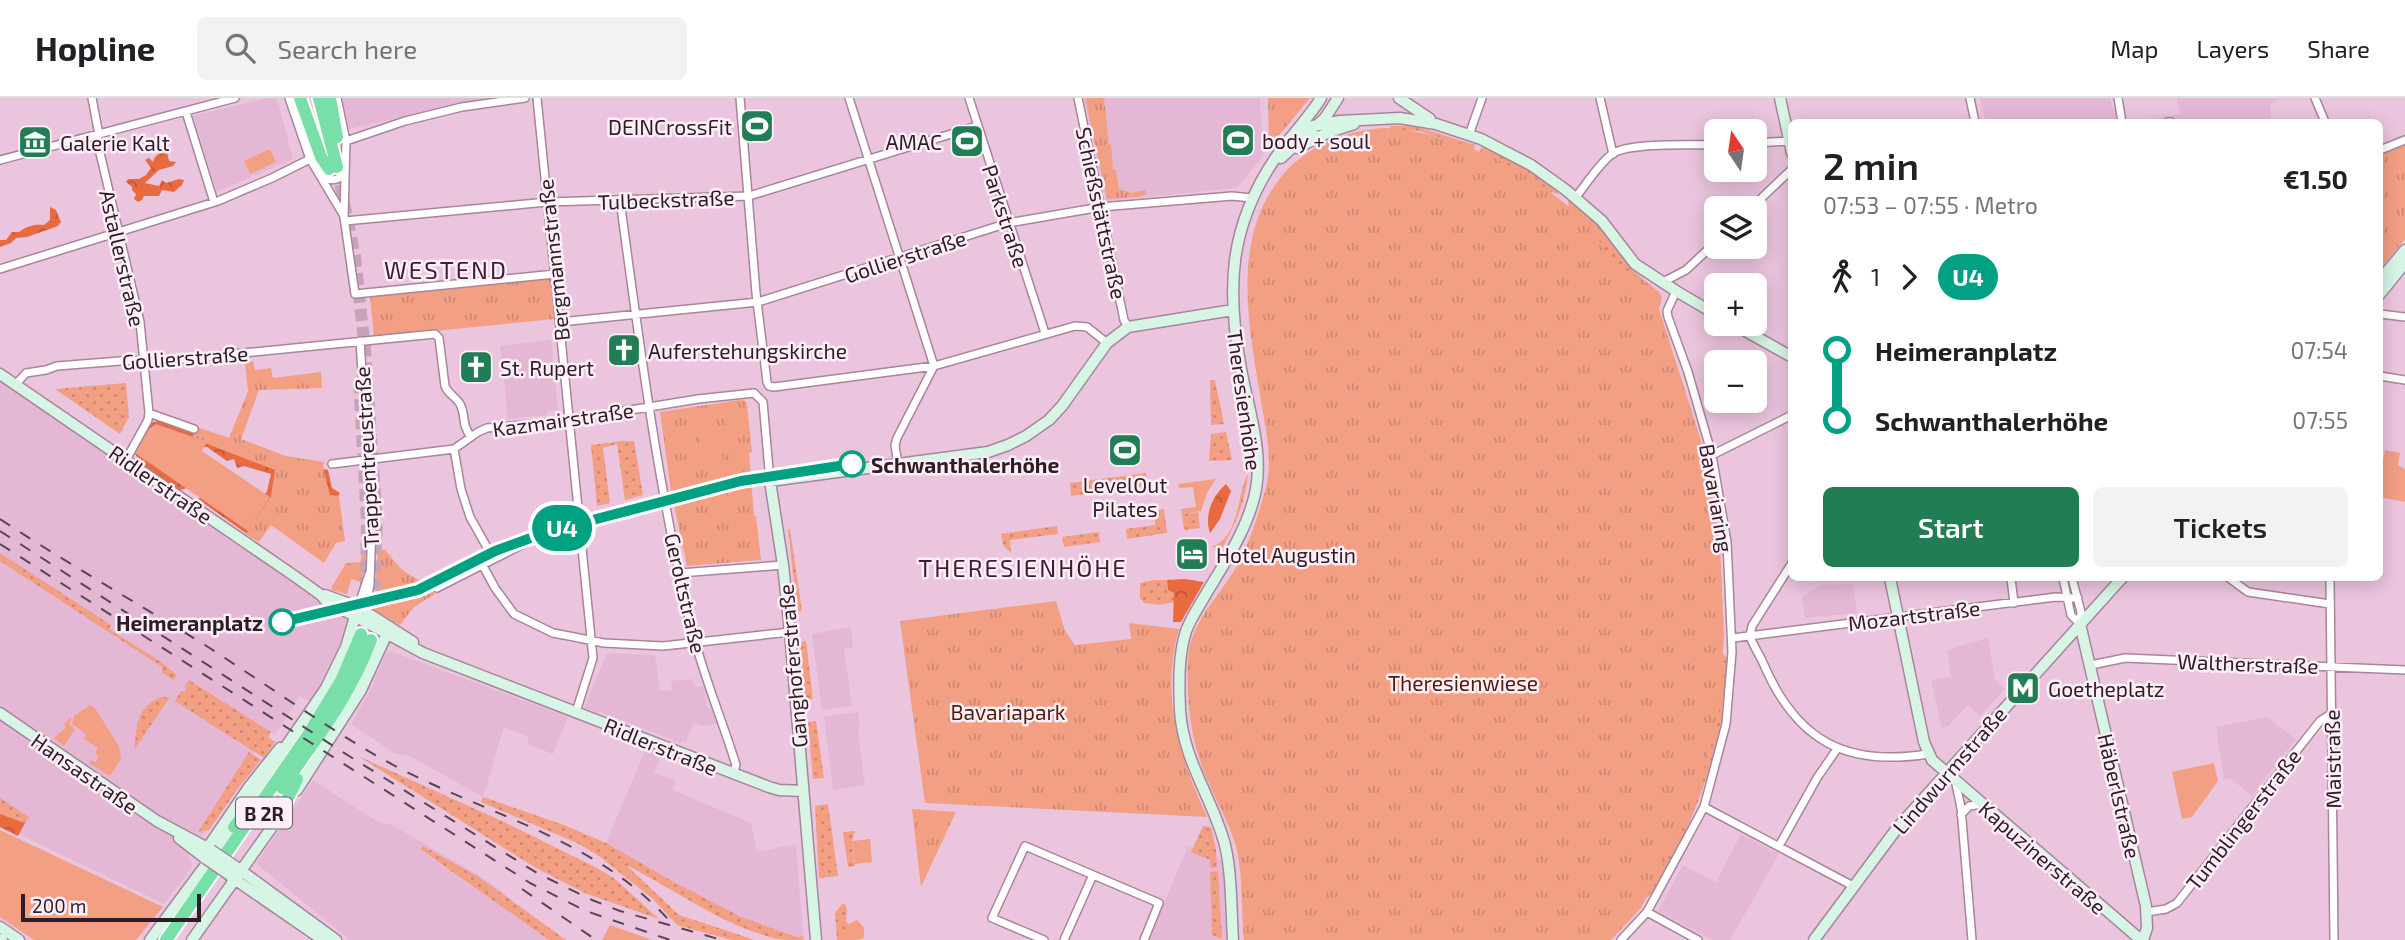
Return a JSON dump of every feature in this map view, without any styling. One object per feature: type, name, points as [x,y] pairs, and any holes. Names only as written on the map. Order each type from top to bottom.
[{"type":"highway","points":[[300,98],[321,157],[334,168]]},
{"type":"highway","points":[[309,98],[334,168]]},
{"type":"highway","points":[[319,98],[334,168]]},
{"type":"highway","points":[[330,98],[334,168]]},
{"type":"highway","name":"B 2R","points":[[175,940],[352,686],[362,622]]},
{"type":"highway","name":"B 2R","points":[[166,940],[334,694],[350,662],[362,622]]},
{"type":"highway","points":[[276,822],[310,749]]},
{"type":"highway","points":[[234,827],[286,765]]},
{"type":"street","name":"Astallerstraße","points":[[92,98],[117,232],[140,322],[149,412],[148,420],[126,460]]},
{"type":"street","points":[[0,160],[235,98]]},
{"type":"street","points":[[289,98],[310,159]]},
{"type":"street","points":[[337,98],[346,141],[334,168],[333,199],[345,219]]},
{"type":"street","points":[[346,141],[405,121],[461,107],[525,98]]},
{"type":"street","name":"Bergmannstraße","points":[[537,98],[593,658],[576,712]]},
{"type":"street","points":[[740,98],[766,382],[769,386],[934,366],[1082,326],[1107,342]]},
{"type":"street","points":[[849,98],[934,366],[897,439],[895,445],[898,465]]},
{"type":"street","name":"Parkstraße","points":[[969,98],[1045,334]]},
{"type":"street","name":"Schießstättstraße","points":[[1078,98],[1124,320],[1128,327]]},
{"type":"street","name":"Theresienhöhe","points":[[1264,176],[1319,124],[1338,98]]},
{"type":"street","points":[[1399,98],[1436,124]]},
{"type":"street","points":[[1469,135],[1482,98]]},
{"type":"street","points":[[1600,98],[1613,154]]},
{"type":"street","points":[[1780,98],[1788,129]]},
{"type":"street","points":[[1970,98],[1974,119]]},
{"type":"street","points":[[2118,98],[2122,119]]},
{"type":"street","points":[[2315,98],[2324,119]]},
{"type":"street","points":[[1319,102],[1319,124]]},
{"type":"street","name":"Theresienhöhe","points":[[1233,940],[1225,843],[1186,747],[1180,695],[1181,653],[1188,628],[1231,552],[1256,491],[1258,468],[1236,344],[1233,310],[1236,248],[1241,225],[1264,176],[1319,102]]},
{"type":"street","points":[[186,112],[214,202]]},
{"type":"street","points":[[1277,161],[1329,132],[1375,118]]},
{"type":"street","points":[[1298,130],[1319,124],[1401,118],[1436,124],[1469,135],[1531,165],[1576,197],[1602,221],[1635,264],[1704,307]]},
{"type":"street","points":[[1319,124],[1329,132]]},
{"type":"street","name":"Tulbeckstraße","points":[[345,219],[547,202],[749,196],[978,126]]},
{"type":"street","points":[[2383,149],[2405,140]]},
{"type":"street","points":[[1768,142],[1788,141]]},
{"type":"street","points":[[1576,197],[1613,154],[1620,150],[1704,145]]},
{"type":"street","points":[[0,269],[214,202],[310,159],[334,168],[345,194],[345,219],[355,294],[555,274]]},
{"type":"street","points":[[1764,196],[1788,173]]},
{"type":"street","points":[[333,199],[345,194]]},
{"type":"street","name":"Gollierstraße","points":[[561,322],[758,302],[1009,223],[1101,207],[1229,196],[1252,198]]},
{"type":"street","name":"Geroltstraße","points":[[620,200],[665,504],[695,642],[736,765],[733,774]]},
{"type":"street","points":[[2383,276],[2405,250]]},
{"type":"street","points":[[1663,282],[1686,270],[1704,253]]},
{"type":"street","points":[[2383,290],[2405,263]]},
{"type":"street","name":"Bavariaring","points":[[1621,940],[1647,912],[1704,807],[1726,724],[1733,638],[1727,542],[1712,455],[1688,372],[1668,317],[1667,311],[1676,291]]},
{"type":"street","points":[[770,481],[988,452],[1008,445],[1027,436],[1049,420],[1107,342],[1128,327],[1233,310]]},
{"type":"street","points":[[2383,314],[2405,317]]},
{"type":"street","name":"Gollierstraße","points":[[18,381],[29,372],[57,366],[133,360],[144,363],[435,334],[439,338],[447,392],[459,404],[463,426],[471,437]]},
{"type":"street","points":[[1754,336],[1788,355]]},
{"type":"street","name":"Trappentreustraße","points":[[360,341],[372,523],[362,622]]},
{"type":"street","name":"Ridlerstraße","points":[[0,374],[18,381],[325,600],[362,622],[388,631],[423,653],[733,774],[779,790],[803,791]]},
{"type":"street","points":[[2383,380],[2405,380]]},
{"type":"street","name":"Kazmairstraße","points":[[332,464],[454,449],[487,428],[568,419],[726,395],[757,394]]},
{"type":"street","name":"Ganghoferstraße","points":[[757,394],[763,402],[770,481],[783,565],[816,940]]},
{"type":"street","points":[[149,412],[194,429]]},
{"type":"street","points":[[1712,455],[1788,417]]},
{"type":"street","points":[[454,449],[461,489],[470,517],[493,558]]},
{"type":"street","points":[[437,588],[527,540],[665,504]]},
{"type":"street","points":[[482,564],[514,614],[553,633],[591,641],[663,646],[790,632]]},
{"type":"street","points":[[680,573],[783,565]]},
{"type":"street","points":[[1788,569],[1752,626],[1750,636],[1778,694],[1800,723],[1837,749],[1877,758],[1928,754],[1891,581]]},
{"type":"street","points":[[2011,581],[2014,603]]},
{"type":"street","points":[[2064,581],[2071,617],[2080,624]]},
{"type":"street","points":[[2073,581],[2081,612],[2080,624]]},
{"type":"street","name":"Lindwurmstraße","points":[[1814,940],[1898,827],[2119,581]]},
{"type":"street","points":[[2233,581],[2248,592],[2330,604]]},
{"type":"street","name":"Maistraße","points":[[2330,581],[2334,940]]},
{"type":"street","name":"Mozartstraße","points":[[1733,638],[2066,596],[2077,598]]},
{"type":"street","points":[[150,940],[234,827],[243,809],[307,719],[362,622]]},
{"type":"street","name":"Häberlstraße","points":[[2080,624],[2147,912],[2147,928],[2142,940]]},
{"type":"street","points":[[192,940],[235,873],[276,822],[361,690],[388,631]]},
{"type":"street","name":"Waltherstraße","points":[[2091,665],[2125,658],[2405,670]]},
{"type":"street","name":"Hansastraße","points":[[0,713],[336,940]]},
{"type":"street","name":"Tumblingerstraße","points":[[2147,912],[2169,908],[2178,902],[2320,721],[2331,714]]},
{"type":"street","points":[[206,853],[264,767],[307,719]]},
{"type":"street","points":[[1779,846],[1817,778],[1837,749]]},
{"type":"street","name":"Kapuzinerstraße","points":[[1928,754],[1956,784],[1984,804],[2142,940]]},
{"type":"street","points":[[1956,784],[1972,940]]},
{"type":"street","points":[[1961,815],[1969,806],[1984,804]]},
{"type":"street","points":[[1704,807],[1853,886]]},
{"type":"street","points":[[1044,940],[992,918],[1025,846],[1160,903],[1144,940]]},
{"type":"street","name":"Hansastraße","points":[[235,873],[323,940]]},
{"type":"street","points":[[1064,940],[1093,875]]},
{"type":"street","points":[[1647,912],[1698,940]]},
{"type":"street","points":[[0,927],[19,940]]},
{"type":"shaded area","points":[[265,98],[277,98],[293,159],[217,192],[193,116]]},
{"type":"shaded area","points":[[342,98],[487,98],[349,129]]},
{"type":"shaded area","points":[[1084,98],[1260,98],[1263,156],[1237,188],[1106,201]]},
{"type":"shaded area","points":[[1980,98],[2110,98],[2112,107],[2127,119],[1985,119]]},
{"type":"shaded area","points":[[2177,98],[2280,98],[2270,105],[2271,119],[2149,119],[2180,114]]},
{"type":"shaded area","points":[[551,340],[558,410],[547,411],[547,415],[508,419],[500,346]]},
{"type":"shaded area","points":[[0,382],[348,621],[333,667],[312,703],[300,696],[275,735],[269,731],[189,856],[192,867],[164,904],[0,825]]},
{"type":"shaded area","points":[[1853,584],[1857,613],[1805,618],[1802,597],[1822,585]]},
{"type":"shaded area","points":[[851,627],[853,647],[844,649],[852,706],[822,710],[812,634]]},
{"type":"shaded area","points":[[1988,638],[1995,680],[2005,689],[1980,716],[1968,705],[1948,726],[1942,728],[1931,680],[1951,676],[1947,650]]},
{"type":"shaded area","points":[[390,651],[568,717],[553,754],[527,744],[529,737],[504,727],[483,797],[408,755],[395,754],[351,724],[386,653]]},
{"type":"shaded area","points":[[607,653],[655,655],[660,691],[672,690],[671,681],[692,679],[695,687],[704,687],[706,706],[714,711],[718,723],[703,726],[693,723],[686,742],[681,743],[584,708]]},
{"type":"shaded area","points":[[858,712],[865,785],[833,790],[824,717]]},
{"type":"shaded area","points":[[2267,717],[2296,739],[2252,796],[2230,778],[2224,780],[2216,727]]},
{"type":"shaded area","points":[[647,746],[662,752],[654,773],[676,781],[673,790],[751,823],[757,852],[796,844],[803,936],[797,937],[741,917],[606,843]]},
{"type":"shaded area","points":[[313,780],[376,821],[392,825],[480,876],[567,940],[516,905],[479,877],[420,850],[549,940],[350,940],[258,865],[258,861]]},
{"type":"shaded area","points":[[1741,834],[1779,854],[1730,940],[1712,940],[1658,911],[1683,865],[1716,882]]},
{"type":"shaded area","points":[[1188,846],[1223,861],[1226,940],[1148,940]]},
{"type":"green space","points":[[1085,98],[1104,98],[1113,169],[1116,170],[1119,189],[1132,193],[1145,190],[1146,194],[1107,199]]},
{"type":"green space","points":[[1268,98],[1310,98],[1272,144],[1269,144]]},
{"type":"green space","points":[[1421,125],[1421,128],[1475,145],[1474,149],[1419,131],[1390,130],[1390,126]]},
{"type":"green space","name":"Theresienwiese","points":[[1384,128],[1439,137],[1492,157],[1517,170],[1584,221],[1623,272],[1639,277],[1660,294],[1659,309],[1706,456],[1720,542],[1724,636],[1718,720],[1694,804],[1641,908],[1611,940],[1244,940],[1237,850],[1195,745],[1188,701],[1188,657],[1190,644],[1201,619],[1244,552],[1267,480],[1267,438],[1249,318],[1249,258],[1254,229],[1265,202],[1281,177],[1302,157],[1341,136]]},
{"type":"green space","points":[[2405,145],[2405,239],[2383,265],[2383,154]]},
{"type":"green space","points":[[166,147],[169,161],[176,162],[173,166],[159,170],[145,183],[159,186],[162,180],[166,183],[179,179],[184,180],[182,185],[174,192],[162,190],[159,196],[144,196],[138,202],[134,199],[136,194],[132,187],[126,182],[128,179],[139,179],[146,175],[151,168],[145,160],[149,158],[153,162]]},
{"type":"green space","points":[[1484,147],[1537,174],[1559,195],[1552,192],[1547,197],[1479,157],[1481,148]]},
{"type":"green space","points":[[270,149],[276,162],[250,174],[244,161]]},
{"type":"green space","points":[[1570,198],[1596,222],[1632,270],[1659,292],[1662,298],[1655,311],[1569,211]]},
{"type":"green space","points":[[50,207],[56,210],[61,222],[58,226],[16,238],[0,247],[0,240],[6,240],[12,232],[19,232],[34,225],[44,225],[50,220]]},
{"type":"green space","points":[[550,279],[554,319],[374,337],[370,297]]},
{"type":"green space","points":[[253,361],[255,370],[271,368],[273,378],[321,372],[322,388],[259,390],[241,439],[286,456],[324,462],[330,495],[339,496],[345,541],[336,543],[324,563],[271,525],[259,542],[246,534],[271,496],[275,470],[192,438],[197,427],[229,438],[248,391],[245,363]]},
{"type":"green space","points":[[1210,380],[1215,380],[1224,424],[1211,425]]},
{"type":"green space","points":[[126,383],[129,417],[120,434],[55,389]]},
{"type":"green space","points":[[740,400],[747,404],[754,516],[761,560],[687,566],[671,491],[660,412]]},
{"type":"green space","points":[[734,419],[737,448],[729,448],[726,420]]},
{"type":"green space","points":[[159,420],[242,448],[328,470],[332,488],[340,493],[326,510],[318,515],[300,521],[268,524],[254,539],[198,499],[204,496],[246,523],[267,491],[271,474],[244,466],[237,468],[234,459],[227,461],[207,447],[145,451],[143,459],[177,476],[186,486],[185,489],[179,490],[146,468],[134,450],[152,423]]},
{"type":"green space","points":[[156,424],[207,442],[202,451],[270,497],[248,531],[135,453],[149,429]]},
{"type":"green space","points":[[719,426],[723,460],[703,462],[699,428]]},
{"type":"green space","points":[[1226,432],[1232,460],[1209,461],[1211,434]]},
{"type":"green space","points":[[634,441],[643,495],[625,500],[617,444],[603,448],[610,503],[597,506],[591,445]]},
{"type":"green space","points":[[2385,450],[2400,453],[2398,465],[2405,469],[2405,502],[2383,498]]},
{"type":"green space","points":[[1146,473],[1147,486],[1071,496],[1070,483]]},
{"type":"green space","points":[[1248,474],[1241,506],[1233,527],[1218,556],[1213,546],[1222,541],[1233,524]]},
{"type":"green space","points":[[1216,479],[1207,493],[1201,511],[1182,514],[1181,509],[1196,507],[1193,487],[1179,488],[1178,484]]},
{"type":"green space","points":[[1226,484],[1231,491],[1220,519],[1210,533],[1210,507]]},
{"type":"green space","points":[[1164,509],[1167,533],[1127,539],[1126,529],[1155,525],[1155,517],[1159,516],[1158,510]]},
{"type":"green space","points":[[1198,512],[1200,528],[1184,530],[1182,514]]},
{"type":"green space","points":[[1057,526],[1058,534],[1010,540],[1011,553],[1003,545],[1001,534]]},
{"type":"green space","points":[[788,529],[802,611],[797,612]]},
{"type":"green space","points":[[1099,532],[1100,542],[1064,547],[1062,537]]},
{"type":"green space","points":[[362,549],[366,549],[361,582],[351,579],[347,594],[332,590],[346,563],[361,562]]},
{"type":"green space","points":[[385,549],[404,571],[435,594],[414,607],[400,625],[374,610],[378,552]]},
{"type":"green space","points":[[0,553],[111,625],[109,629],[177,675],[173,680],[162,672],[162,667],[0,561]]},
{"type":"green space","points":[[1167,580],[1168,590],[1174,593],[1174,602],[1160,605],[1144,603],[1140,598],[1140,583]]},
{"type":"green space","points":[[1167,580],[1204,582],[1181,622],[1173,622],[1174,593],[1168,590]]},
{"type":"green space","name":"Bavariapark","points":[[1056,601],[1065,631],[1075,645],[1131,639],[1129,623],[1179,629],[1171,678],[1175,725],[1188,771],[1207,817],[925,803],[900,621]]},
{"type":"green space","points":[[806,641],[813,699],[805,700],[800,642]]},
{"type":"green space","points":[[1721,652],[1728,659],[1724,704],[1707,774],[1687,829],[1665,875],[1651,895],[1641,900]]},
{"type":"green space","points":[[189,680],[271,732],[268,737],[275,742],[264,758],[175,701],[181,691],[185,692],[187,689],[184,687]]},
{"type":"green space","points":[[161,697],[170,697],[134,750],[137,725],[142,712]]},
{"type":"green space","points":[[90,705],[95,708],[119,746],[121,759],[110,776],[89,763],[91,760],[96,762],[99,756],[95,754],[98,748],[84,739],[86,734],[72,724],[74,716]]},
{"type":"green space","points":[[71,717],[70,725],[75,729],[64,746],[54,738],[66,727],[64,724]]},
{"type":"green space","points":[[816,721],[824,778],[813,779],[808,722]]},
{"type":"green space","points":[[249,752],[261,760],[209,830],[198,832]]},
{"type":"green space","points":[[358,756],[504,822],[597,868],[615,879],[659,919],[587,894],[536,868]]},
{"type":"green space","points":[[2214,763],[2218,781],[2192,817],[2182,819],[2172,772]]},
{"type":"green space","points":[[483,797],[564,825],[606,843],[741,917],[797,937],[803,936],[804,940],[777,939],[737,925],[626,865],[679,915],[755,940],[732,940],[677,925],[653,899],[599,856],[577,843],[481,802]]},
{"type":"green space","points":[[0,798],[29,817],[25,823],[0,814]]},
{"type":"green space","points":[[828,804],[838,876],[819,878],[815,806]]},
{"type":"green space","points":[[912,809],[956,812],[921,887]]},
{"type":"green space","points":[[0,814],[25,823],[18,836],[0,827]]},
{"type":"green space","points":[[1203,826],[1211,827],[1217,867],[1210,868],[1210,860],[1191,852]]},
{"type":"green space","points":[[0,830],[163,907],[136,940],[34,940],[0,917]]},
{"type":"green space","points":[[855,831],[852,841],[855,866],[848,867],[843,832]]},
{"type":"green space","points":[[870,839],[872,862],[855,864],[852,841]]},
{"type":"green space","points":[[423,846],[479,877],[566,940],[549,940],[420,849]]},
{"type":"green space","points":[[1218,871],[1222,939],[1212,935],[1210,872]]},
{"type":"green space","points":[[845,904],[847,910],[849,935],[857,940],[837,940],[835,913]]},
{"type":"green space","points":[[857,920],[864,928],[864,938],[857,940],[849,935],[849,924]]},
{"type":"green space","points":[[610,925],[652,940],[602,940]]},
{"type":"tunnel","points":[[337,167],[355,257],[365,350],[377,523],[371,640]]},
{"type":"tunnel","points":[[359,381],[367,522],[366,586]]},
{"type":"railway","points":[[0,519],[208,647],[377,756],[415,776],[534,829],[609,869],[643,895],[674,926]]},
{"type":"railway","points":[[0,531],[341,751],[537,873],[620,911],[722,940]]},
{"type":"railway","points":[[0,544],[530,883],[586,911],[670,940]]},
{"type":"railway","points":[[522,889],[596,940]]},
{"type":"metro line","name":"U4","points":[[282,622],[418,590],[495,551],[547,532],[762,476],[852,464]]},
{"type":"place","name":"DEINCrossFit","points":[[757,126]]},
{"type":"place","name":"body + soul","points":[[1238,140]]},
{"type":"place","name":"AMAC","points":[[967,141]]},
{"type":"place","name":"Galerie Kalt","points":[[35,142]]},
{"type":"place","name":"Auferstehungskirche","points":[[624,350]]},
{"type":"place","name":"St. Rupert","points":[[476,367]]},
{"type":"place","name":"LevelOut Pilates","points":[[1125,450]]},
{"type":"place","name":"Schwanthalerhöhe","points":[[852,464]]},
{"type":"place","name":"Hotel Augustin","points":[[1192,554]]},
{"type":"place","name":"Heimeranplatz","points":[[282,622]]},
{"type":"place","name":"Goetheplatz","points":[[2023,688]]},
{"type":"district","name":"WESTEND","points":[[446,269]]},
{"type":"district","name":"THERESIENHÖHE","points":[[1023,567]]}]
